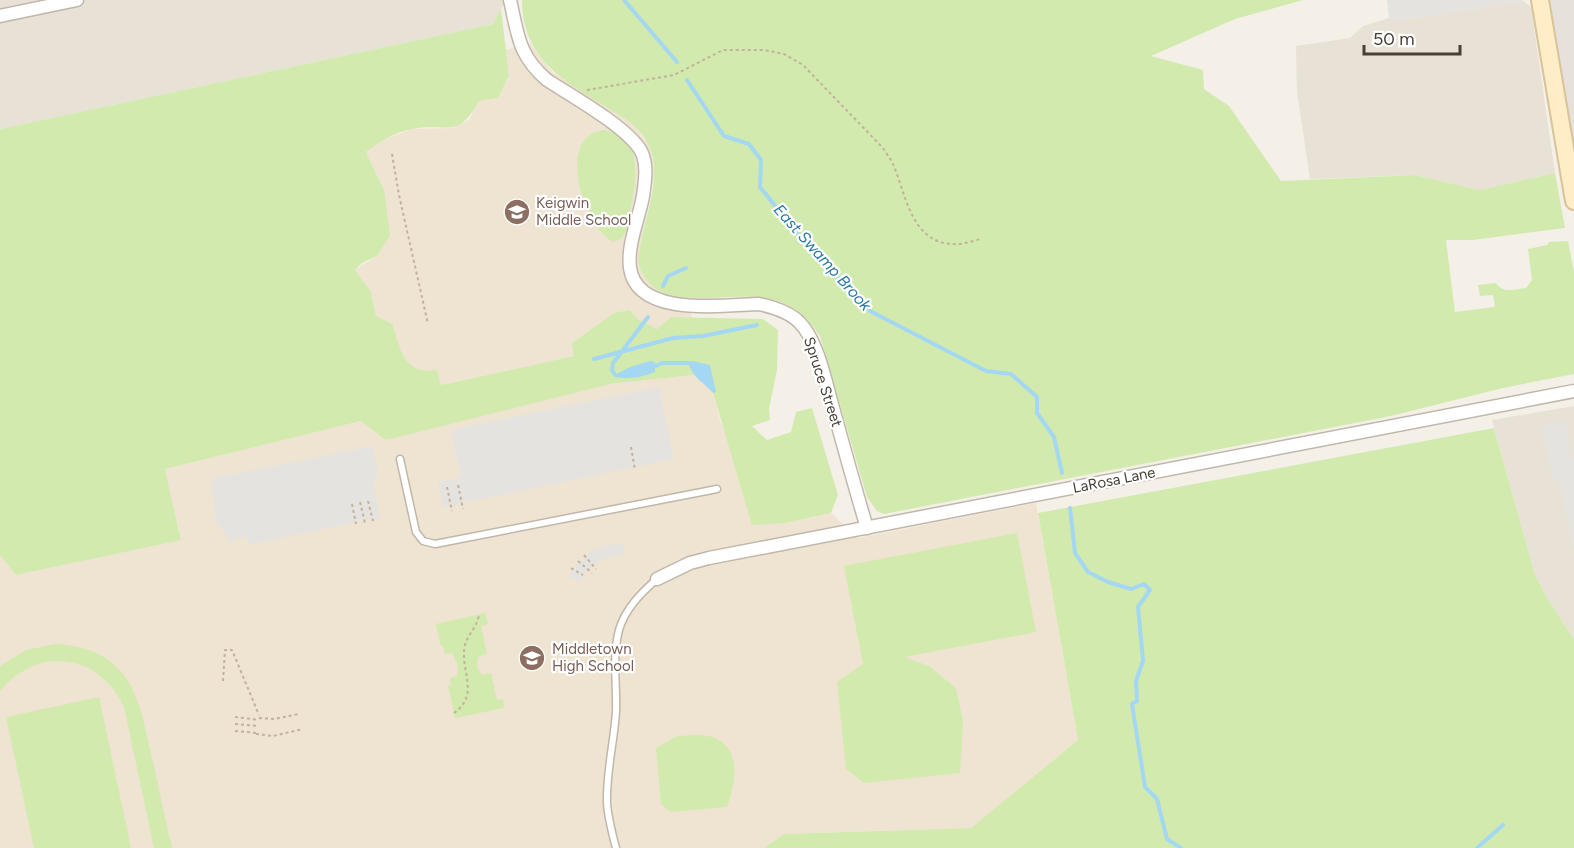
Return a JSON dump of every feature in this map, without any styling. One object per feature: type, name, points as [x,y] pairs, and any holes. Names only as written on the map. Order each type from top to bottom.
[{"type":"main road","points":[[1540,0],[1574,201]]},
{"type":"street","points":[[0,16],[77,0]]},
{"type":"street","name":"Spruce Street","points":[[510,0],[522,48],[536,70],[547,80],[626,133],[642,155],[645,165],[645,186],[631,245],[630,266],[638,286],[657,299],[680,305],[759,304],[789,315],[800,322],[821,367],[867,528]]},
{"type":"street","name":"LaRosa Lane","points":[[657,579],[690,563],[709,558],[1574,391]]},
{"type":"lane","points":[[400,459],[416,532],[423,541],[435,544],[717,489]]},
{"type":"lane","points":[[616,848],[608,813],[607,795],[616,711],[615,654],[625,616],[636,599],[657,579]]},
{"type":"path","points":[[584,90],[674,75],[723,50],[764,50],[784,54],[803,65],[883,148],[892,162],[914,220],[928,235],[940,242],[954,244],[981,239]]},
{"type":"path","points":[[392,154],[428,324]]},
{"type":"path","points":[[631,447],[635,470]]},
{"type":"path","points":[[458,485],[463,509]]},
{"type":"path","points":[[447,487],[452,511]]},
{"type":"path","points":[[368,501],[373,521]]},
{"type":"path","points":[[360,502],[365,522]]},
{"type":"path","points":[[352,504],[356,524]]},
{"type":"path","points":[[584,555],[596,569]]},
{"type":"path","points":[[578,561],[592,573]]},
{"type":"path","points":[[572,568],[583,575]]},
{"type":"path","points":[[454,713],[461,708],[468,692],[464,648],[479,615]]},
{"type":"path","points":[[223,681],[225,650],[232,650],[259,718]]},
{"type":"path","points":[[236,717],[274,719],[299,714]]},
{"type":"path","points":[[235,724],[258,726]]},
{"type":"path","points":[[235,731],[273,736],[303,729]]},
{"type":"shaded area","points":[[0,0],[506,0],[493,24],[0,129]]},
{"type":"shaded area","points":[[1387,0],[1523,1],[1402,20],[1389,18]]},
{"type":"shaded area","points":[[1541,0],[1574,0],[1574,158]]},
{"type":"shaded area","points":[[1523,1],[1531,7],[1555,173],[1479,190],[1415,175],[1310,179],[1297,92],[1296,46],[1350,38],[1363,26],[1389,18],[1402,20]]},
{"type":"shaded area","name":"Keigwin Middle School","points":[[530,43],[551,71],[627,120],[649,144],[654,177],[639,252],[642,272],[649,283],[669,294],[687,297],[692,318],[671,317],[657,329],[638,319],[630,310],[574,356],[441,385],[427,372],[411,366],[401,354],[393,324],[376,316],[371,292],[355,270],[377,256],[384,190],[366,152],[380,141],[412,129],[453,128],[469,120],[479,101],[498,98],[509,77],[506,50]]},
{"type":"shaded area","name":"Middletown High School","points":[[693,375],[713,393],[721,424],[785,523],[831,513],[858,538],[1036,503],[1078,740],[971,828],[785,834],[764,848],[0,848],[0,555],[16,575],[181,539],[165,469],[361,421],[610,384]]},
{"type":"shaded area","points":[[659,387],[674,459],[443,507],[438,482],[461,477],[451,430]]},
{"type":"shaded area","points":[[1574,406],[1574,639],[1535,575],[1492,420]]},
{"type":"shaded area","points":[[1567,421],[1570,459],[1574,459],[1574,549],[1560,482],[1553,479],[1542,425]]},
{"type":"shaded area","points":[[372,446],[378,473],[373,482],[380,517],[249,545],[246,535],[228,541],[226,534],[216,522],[211,479]]},
{"type":"shaded area","points":[[622,543],[625,554],[600,560],[578,583],[577,580],[569,577],[577,564],[593,550]]},
{"type":"green space","points":[[522,0],[1303,0],[1235,19],[1151,56],[1203,70],[1204,89],[1229,106],[1281,181],[1415,175],[1479,190],[1555,173],[1565,228],[1473,240],[1446,240],[1455,312],[1495,307],[1493,295],[1480,296],[1478,285],[1496,283],[1506,290],[1526,288],[1532,280],[1528,249],[1547,245],[1549,242],[1568,241],[1574,272],[1574,374],[1503,388],[1391,416],[884,514],[877,511],[867,497],[820,336],[805,317],[782,302],[742,297],[681,297],[664,293],[647,280],[638,258],[654,178],[654,166],[648,144],[642,134],[627,120],[556,74],[532,43],[525,23]]},
{"type":"green space","points":[[501,9],[509,76],[498,98],[479,101],[458,126],[406,130],[366,152],[384,190],[390,235],[377,256],[362,263],[355,270],[371,292],[376,316],[393,324],[405,359],[417,369],[437,370],[441,385],[574,356],[572,343],[614,313],[630,310],[638,319],[657,329],[671,317],[763,319],[778,330],[777,370],[769,409],[770,420],[752,426],[767,440],[791,432],[796,412],[812,408],[838,495],[831,513],[785,523],[752,525],[713,393],[693,375],[610,384],[386,440],[361,421],[165,469],[181,540],[16,575],[0,555],[0,129],[493,24]]},
{"type":"green space","points":[[603,130],[619,135],[629,144],[636,172],[626,231],[622,238],[613,242],[593,219],[585,202],[579,183],[577,165],[580,149],[588,136]]},
{"type":"green space","points":[[1494,428],[1535,575],[1574,639],[1574,848],[764,848],[784,834],[971,828],[1078,740],[1038,513]]},
{"type":"green space","points":[[1017,533],[1036,632],[904,657],[929,666],[956,688],[963,721],[960,773],[864,783],[846,769],[837,682],[863,664],[844,566]]},
{"type":"green space","points":[[485,613],[488,624],[481,626],[487,654],[478,657],[477,667],[482,675],[491,673],[497,700],[503,699],[504,708],[455,718],[448,686],[451,685],[450,678],[457,676],[458,665],[452,653],[445,654],[436,624]]},
{"type":"green space","points":[[56,644],[81,648],[101,655],[116,666],[127,680],[136,696],[142,715],[172,848],[154,848],[124,707],[113,689],[99,675],[84,666],[67,661],[49,662],[32,666],[15,676],[0,691],[0,666],[26,650]]},
{"type":"green space","points":[[99,697],[131,848],[34,848],[6,717]]},
{"type":"green space","points":[[698,735],[716,738],[730,751],[734,779],[727,807],[671,812],[661,804],[656,748],[677,736]]},
{"type":"water","points":[[650,361],[655,362],[655,372],[636,378],[615,377],[630,367]]},
{"type":"water","points":[[693,361],[710,365],[716,392],[713,393],[694,374],[689,365]]},
{"type":"waterway","name":"East Swamp Brook","points":[[624,0],[677,62]]},
{"type":"waterway","name":"East Swamp Brook","points":[[687,80],[724,136],[749,144],[761,160],[760,187],[796,232],[870,311],[986,371],[1011,374],[1037,397],[1037,413],[1054,437],[1062,473]]},
{"type":"waterway","points":[[663,286],[668,276],[686,268]]},
{"type":"waterway","points":[[615,375],[612,370],[613,363],[648,317]]},
{"type":"waterway","points":[[594,359],[673,338],[703,336],[757,325]]},
{"type":"waterway","points":[[656,366],[662,363],[690,363]]},
{"type":"waterway","name":"East Swamp Brook","points":[[1070,508],[1075,553],[1088,572],[1108,582],[1131,589],[1144,584],[1150,590],[1138,607],[1143,661],[1136,681],[1137,701],[1132,704],[1145,787],[1157,799],[1167,839],[1181,848]]},
{"type":"waterway","name":"East Swamp Brook","points":[[1477,848],[1503,825]]},
{"type":"place","name":"Keigwin Middle School","points":[[517,212]]},
{"type":"place","name":"Middletown High School","points":[[532,658]]}]
